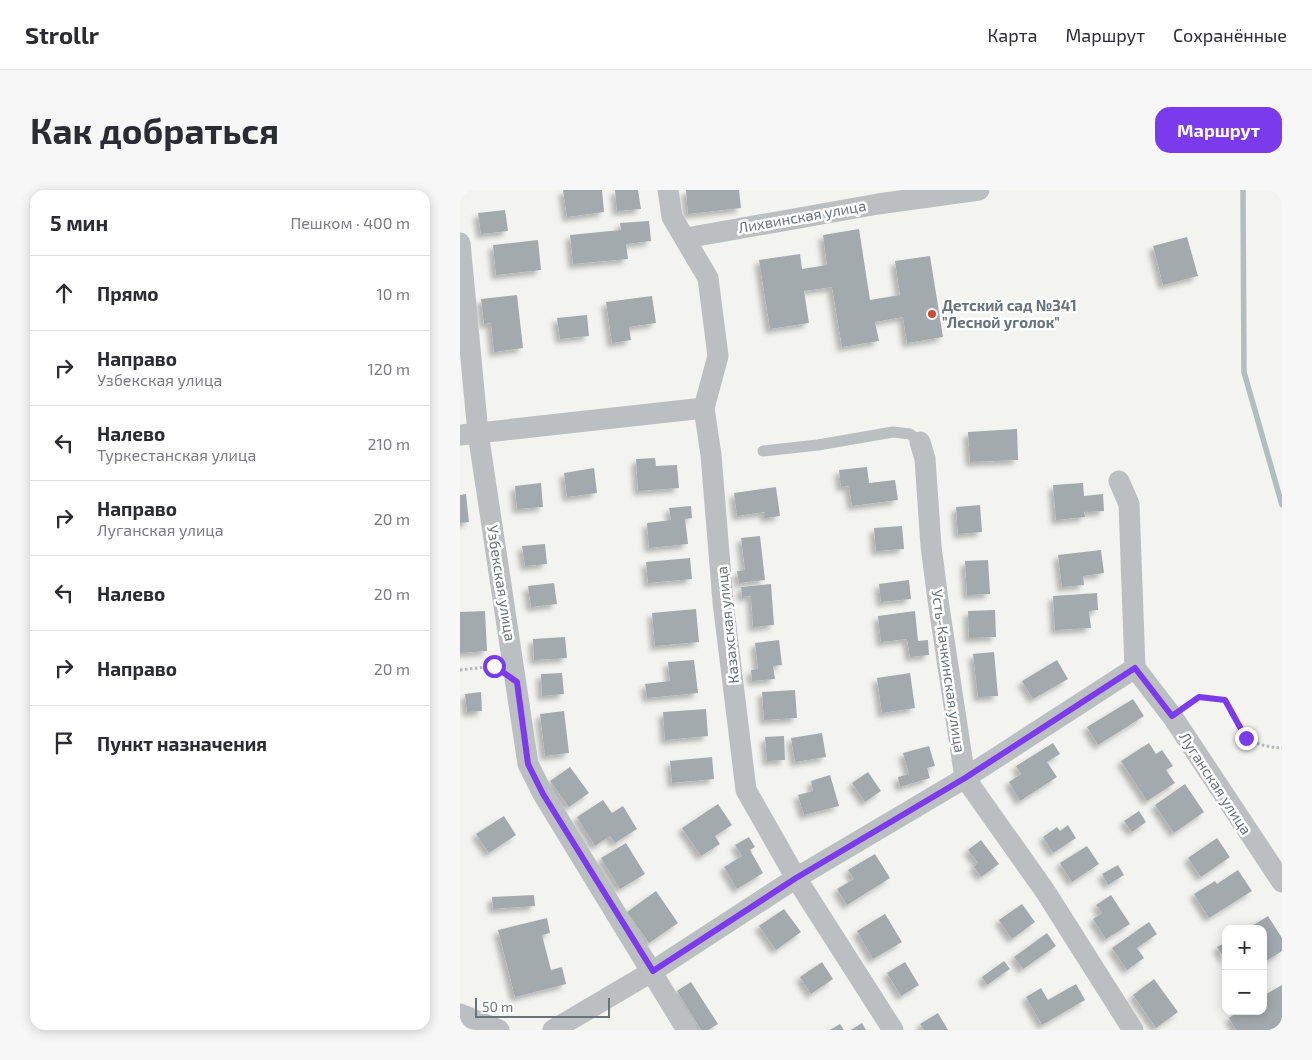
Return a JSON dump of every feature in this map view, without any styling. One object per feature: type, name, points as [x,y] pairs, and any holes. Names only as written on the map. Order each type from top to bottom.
[{"type":"street","name":"Казахская улица","points":[[668,190],[672,217],[708,278],[718,356],[704,408],[711,455],[723,602],[746,790],[796,878],[893,1030]]},
{"type":"street","name":"Лихвинская улица","points":[[686,238],[877,197],[979,190]]},
{"type":"street","name":"Узбекская улица","points":[[460,243],[469,435],[517,682],[528,764],[543,794],[688,1030]]},
{"type":"street","points":[[469,435],[704,408]]},
{"type":"street","name":"Усть-Качкинская улица","points":[[920,442],[925,459],[931,546],[938,600],[965,778],[1045,891],[1133,1030]]},
{"type":"street","points":[[553,1030],[653,971],[796,878],[965,778],[1135,668],[1129,504],[1119,481]]},
{"type":"street","name":"Луганская улица","points":[[1135,668],[1172,716],[1282,882]]},
{"type":"street","points":[[460,1014],[499,1030]]},
{"type":"lane","points":[[763,451],[818,445],[893,432],[910,434],[920,442]]},
{"type":"path","points":[[460,670],[494,666],[517,682]]},
{"type":"path","points":[[1172,716],[1199,697],[1225,700],[1246,738],[1261,747],[1282,748]]},
{"type":"building","points":[[563,190],[602,190],[604,212],[567,217]]},
{"type":"building","points":[[615,190],[638,190],[641,209],[617,211]]},
{"type":"building","points":[[686,190],[739,190],[741,208],[688,214]]},
{"type":"building","points":[[505,210],[508,231],[481,234],[478,213]]},
{"type":"building","points":[[649,221],[651,241],[626,244],[628,259],[573,264],[570,235],[621,230],[620,223]]},
{"type":"building","points":[[859,229],[870,300],[900,295],[895,261],[930,256],[943,337],[907,343],[903,317],[875,322],[879,341],[842,347],[832,287],[804,291],[809,323],[770,329],[759,260],[800,254],[802,269],[827,265],[823,235]]},
{"type":"building","points":[[1187,237],[1198,276],[1163,285],[1153,246]]},
{"type":"building","points":[[538,240],[541,270],[496,275],[493,245]]},
{"type":"building","points":[[517,295],[523,348],[494,352],[491,323],[484,324],[481,299]]},
{"type":"building","points":[[652,296],[656,323],[629,327],[631,340],[612,343],[606,302]]},
{"type":"building","points":[[587,315],[589,336],[560,339],[557,318]]},
{"type":"building","points":[[1017,429],[1018,460],[970,462],[968,432]]},
{"type":"building","points":[[655,458],[656,466],[677,465],[679,488],[638,491],[636,459]]},
{"type":"building","points":[[867,467],[869,483],[895,480],[898,500],[852,506],[849,486],[841,487],[839,470]]},
{"type":"building","points":[[594,468],[597,493],[567,497],[564,473]]},
{"type":"building","points":[[541,483],[543,507],[517,509],[515,486]]},
{"type":"building","points":[[1083,483],[1084,496],[1103,494],[1104,511],[1084,512],[1085,517],[1056,520],[1053,485]]},
{"type":"building","points":[[776,487],[780,516],[765,518],[765,512],[737,516],[734,493]]},
{"type":"building","points":[[466,494],[469,522],[460,523],[460,495]]},
{"type":"building","points":[[980,505],[982,532],[958,534],[956,507]]},
{"type":"building","points":[[691,506],[692,518],[685,519],[688,544],[649,548],[647,523],[671,520],[669,508]]},
{"type":"building","points":[[902,526],[904,549],[876,551],[874,528]]},
{"type":"building","points":[[760,536],[765,580],[739,583],[737,571],[745,570],[741,538]]},
{"type":"building","points":[[545,544],[547,564],[525,566],[522,546]]},
{"type":"building","points":[[1101,550],[1104,573],[1083,576],[1084,585],[1062,587],[1058,555]]},
{"type":"building","points":[[690,558],[692,579],[648,583],[646,562]]},
{"type":"building","points":[[988,560],[990,594],[967,595],[965,561]]},
{"type":"building","points":[[909,580],[911,599],[881,602],[879,584]]},
{"type":"building","points":[[554,583],[557,604],[531,607],[528,586]]},
{"type":"building","points":[[771,584],[774,625],[753,627],[751,596],[742,597],[741,587]]},
{"type":"building","points":[[1097,593],[1098,610],[1089,611],[1091,628],[1055,630],[1053,596]]},
{"type":"building","points":[[696,609],[699,642],[655,646],[652,613]]},
{"type":"building","points":[[995,610],[996,637],[969,638],[968,611]]},
{"type":"building","points":[[485,611],[487,651],[460,653],[460,612]]},
{"type":"building","points":[[915,611],[918,641],[928,640],[929,655],[910,657],[907,639],[881,642],[878,616]]},
{"type":"building","points":[[565,637],[567,658],[534,660],[533,639]]},
{"type":"building","points":[[779,640],[782,665],[773,666],[775,679],[752,681],[751,670],[758,669],[755,643]]},
{"type":"building","points":[[994,652],[998,696],[978,697],[973,654]]},
{"type":"building","points":[[694,660],[698,693],[647,698],[645,684],[670,681],[668,662]]},
{"type":"building","points":[[1057,660],[1068,679],[1033,699],[1022,681]]},
{"type":"building","points":[[562,673],[564,694],[542,696],[541,674]]},
{"type":"building","points":[[910,673],[915,708],[882,713],[877,678]]},
{"type":"building","points":[[795,690],[797,718],[764,720],[762,692]]},
{"type":"building","points":[[481,692],[482,711],[467,712],[465,694]]},
{"type":"building","points":[[1133,699],[1144,716],[1098,745],[1087,727]]},
{"type":"building","points":[[706,709],[708,736],[665,740],[663,712]]},
{"type":"building","points":[[564,711],[569,753],[545,756],[540,714]]},
{"type":"building","points":[[822,733],[826,757],[795,762],[791,738]]},
{"type":"building","points":[[784,736],[785,760],[767,761],[765,737]]},
{"type":"building","points":[[1053,743],[1060,754],[1047,762],[1057,777],[1020,801],[1009,782],[1021,774],[1016,766]]},
{"type":"building","points":[[1149,743],[1156,754],[1162,750],[1173,766],[1166,770],[1175,783],[1147,801],[1121,761]]},
{"type":"building","points":[[929,746],[935,766],[927,768],[930,778],[900,787],[898,777],[909,774],[903,753]]},
{"type":"building","points":[[712,757],[714,779],[672,783],[670,761]]},
{"type":"building","points":[[570,767],[589,793],[569,807],[550,781]]},
{"type":"building","points":[[868,772],[881,791],[865,802],[852,783]]},
{"type":"building","points":[[830,775],[839,806],[804,815],[798,795],[813,791],[811,781]]},
{"type":"building","points":[[1185,784],[1204,812],[1174,833],[1155,805]]},
{"type":"building","points":[[603,800],[612,813],[623,806],[637,829],[615,843],[610,836],[595,846],[577,817]]},
{"type":"building","points":[[718,804],[732,825],[715,836],[720,844],[701,856],[682,828]]},
{"type":"building","points":[[1139,811],[1146,822],[1132,832],[1124,821]]},
{"type":"building","points":[[504,816],[516,835],[489,853],[476,834]]},
{"type":"building","points":[[1068,825],[1076,838],[1053,853],[1043,837],[1057,827],[1060,831]]},
{"type":"building","points":[[749,837],[755,847],[750,850],[763,873],[737,889],[724,867],[742,856],[735,845]]},
{"type":"building","points":[[1217,838],[1230,857],[1201,877],[1188,858]]},
{"type":"building","points":[[981,840],[999,864],[981,877],[974,867],[978,863],[968,850]]},
{"type":"building","points":[[626,843],[645,874],[620,889],[601,858]]},
{"type":"building","points":[[1087,846],[1099,864],[1072,882],[1060,863]]},
{"type":"building","points":[[875,854],[890,878],[847,905],[837,889],[854,879],[848,870]]},
{"type":"building","points":[[1118,865],[1124,875],[1108,885],[1102,874]]},
{"type":"building","points":[[1238,870],[1252,891],[1209,918],[1194,894],[1215,881],[1217,884]]},
{"type":"building","points":[[656,891],[678,923],[649,943],[627,912]]},
{"type":"building","points":[[534,895],[535,906],[493,909],[492,897]]},
{"type":"building","points":[[1111,895],[1130,924],[1106,939],[1093,919],[1102,913],[1096,905]]},
{"type":"building","points":[[1022,904],[1035,922],[1012,939],[999,920]]},
{"type":"building","points":[[784,909],[801,932],[776,950],[759,926]]},
{"type":"building","points":[[885,914],[902,942],[873,959],[857,931]]},
{"type":"building","points":[[1268,916],[1282,938],[1282,951],[1267,960],[1267,925],[1253,925]]},
{"type":"building","points":[[547,918],[550,933],[542,935],[551,970],[562,967],[566,984],[515,997],[498,930]]},
{"type":"building","points":[[1149,922],[1157,934],[1137,948],[1144,958],[1127,970],[1112,948]]},
{"type":"building","points":[[1047,933],[1056,946],[1023,969],[1014,957]]},
{"type":"building","points":[[1222,944],[1222,955],[1217,947]]},
{"type":"building","points":[[1004,961],[1010,969],[987,985],[982,977]]},
{"type":"building","points":[[822,962],[833,979],[811,994],[800,977]]},
{"type":"building","points":[[905,962],[919,985],[901,996],[887,973]]},
{"type":"building","points":[[1154,979],[1178,1012],[1156,1028],[1133,995]]},
{"type":"building","points":[[691,982],[718,1024],[708,1030],[701,1030],[677,991]]},
{"type":"building","points":[[1076,984],[1085,1000],[1042,1025],[1026,997],[1041,988],[1048,1000]]},
{"type":"building","points":[[1282,985],[1282,1030],[1236,1030],[1229,1018],[1233,1015],[1267,1015],[1267,994]]},
{"type":"building","points":[[938,1013],[948,1030],[924,1030],[920,1024]]},
{"type":"building","points":[[862,1023],[866,1030],[851,1030]]},
{"type":"building","points":[[840,1024],[844,1030],[830,1030]]},
{"type":"waterway","points":[[1243,190],[1244,372],[1282,505]]},
{"type":"place","name":"Детский сад №341 \"Лесной уголок\"","points":[[932,314]]},
{"type":"route","points":[[494,666],[517,682],[528,764],[543,794],[653,971],[796,878],[965,778],[1135,668],[1172,716],[1199,697],[1225,700],[1246,738]]}]
